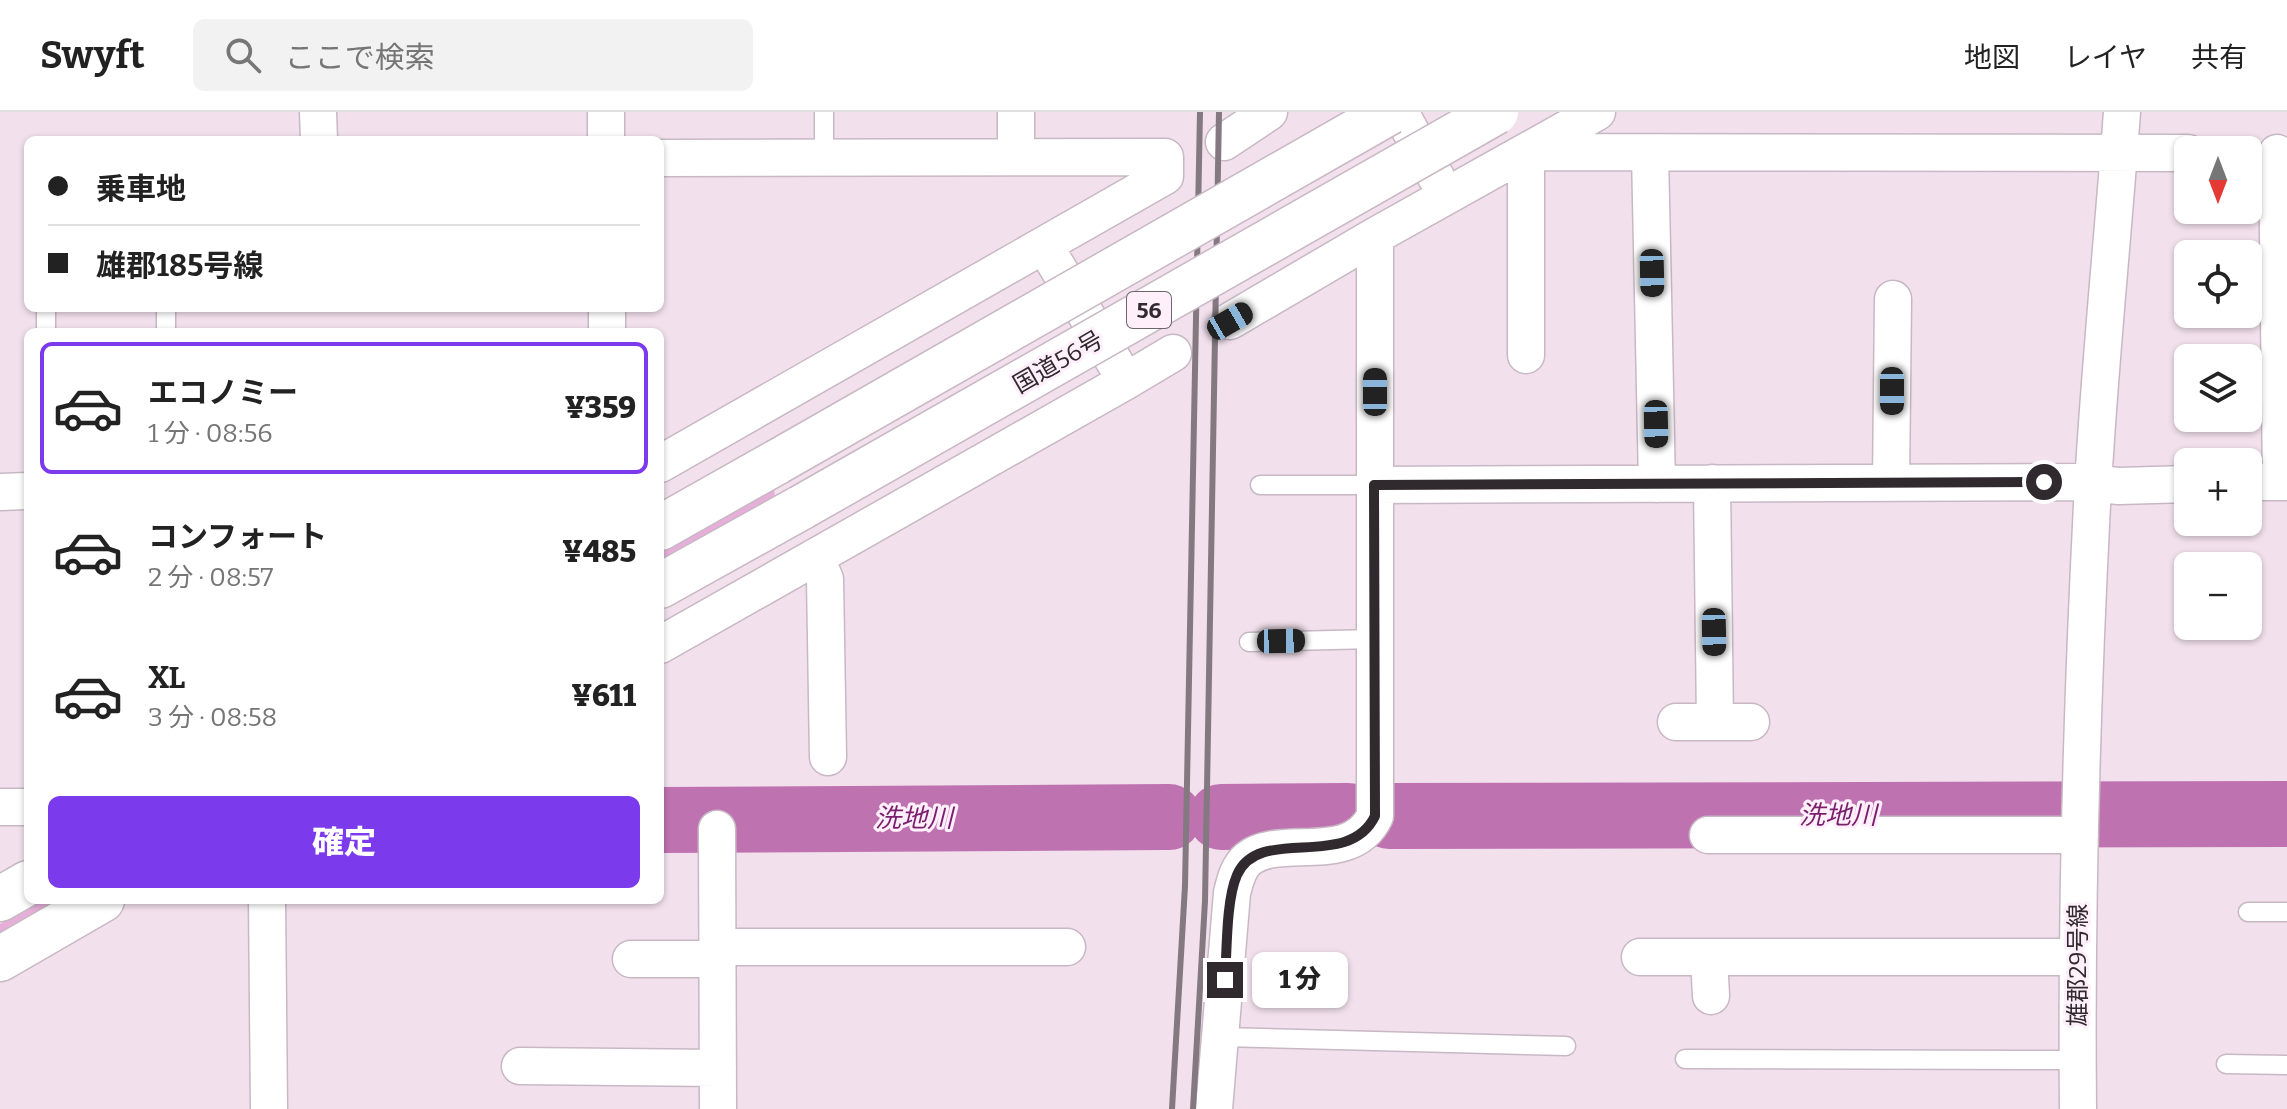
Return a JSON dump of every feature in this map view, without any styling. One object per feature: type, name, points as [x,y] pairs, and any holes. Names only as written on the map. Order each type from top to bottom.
[{"type":"highway","name":"56","points":[[664,526],[1390,112]]},
{"type":"highway","name":"国道56号","points":[[664,584],[1496,112]]},
{"type":"highway","points":[[0,899],[24,885]]},
{"type":"highway","points":[[0,959],[95,904]]},
{"type":"street","points":[[318,112],[319,136]]},
{"type":"street","points":[[606,112],[606,136]]},
{"type":"street","points":[[1016,112],[1016,157]]},
{"type":"street","points":[[1224,142],[1269,112]]},
{"type":"street","points":[[1400,112],[1446,197]]},
{"type":"street","points":[[1230,321],[1597,112]]},
{"type":"street","name":"雄郡29号線","points":[[2078,1109],[2080,821],[2094,484],[2122,112]]},
{"type":"street","points":[[1526,152],[2174,153]]},
{"type":"street","points":[[1526,152],[1526,355]]},
{"type":"street","points":[[1650,153],[1657,484]]},
{"type":"street","points":[[2271,153],[2272,482]]},
{"type":"street","points":[[664,158],[1165,157],[1165,176],[664,462]]},
{"type":"street","points":[[1214,1109],[1232,893],[1237,874],[1249,858],[1266,851],[1336,845],[1355,839],[1370,827],[1375,816],[1375,236]]},
{"type":"street","points":[[1044,245],[1126,381]]},
{"type":"street","points":[[1891,483],[1893,299]]},
{"type":"street","points":[[664,643],[1173,353]]},
{"type":"street","points":[[1712,483],[1715,722]]},
{"type":"street","points":[[1374,485],[2174,484]]},
{"type":"street","points":[[0,492],[24,491]]},
{"type":"street","points":[[815,557],[825,579],[828,757]]},
{"type":"street","points":[[1676,722],[1751,722]]},
{"type":"street","points":[[0,807],[24,807]]},
{"type":"street","points":[[1708,835],[2080,821]]},
{"type":"street","points":[[717,829],[718,1109]]},
{"type":"street","points":[[267,904],[269,1109]]},
{"type":"street","points":[[631,959],[718,953],[1067,947]]},
{"type":"street","points":[[1640,957],[2077,957]]},
{"type":"street","points":[[1709,957],[1711,996]]},
{"type":"street","points":[[520,1066],[718,1068]]},
{"type":"lane","points":[[824,112],[824,158]]},
{"type":"lane","points":[[1260,485],[1374,485]]},
{"type":"lane","points":[[1249,642],[1374,639]]},
{"type":"lane","points":[[2248,912],[2287,912]]},
{"type":"lane","points":[[1220,1037],[1566,1046]]},
{"type":"lane","points":[[1685,1059],[2077,1060]]},
{"type":"lane","points":[[2226,1064],[2287,1065]]},
{"type":"shaded area","points":[[774,488],[775,497],[664,560],[664,548]]},
{"type":"shaded area","points":[[35,904],[61,904],[0,939],[0,924]]},
{"type":"waterway","name":"洗地川","points":[[1389,816],[2287,814]]},
{"type":"waterway","name":"洗地川","points":[[1221,817],[1348,816]]},
{"type":"waterway","name":"洗地川","points":[[664,820],[1169,817]]},
{"type":"railway","points":[[1172,1109],[1185,886],[1200,112]]},
{"type":"railway","points":[[1193,1109],[1205,901],[1219,112]]},
{"type":"route","points":[[1225,980],[1232,893],[1237,874],[1249,858],[1266,851],[1336,845],[1355,839],[1370,827],[1375,816],[1374,485],[2044,482]]}]
